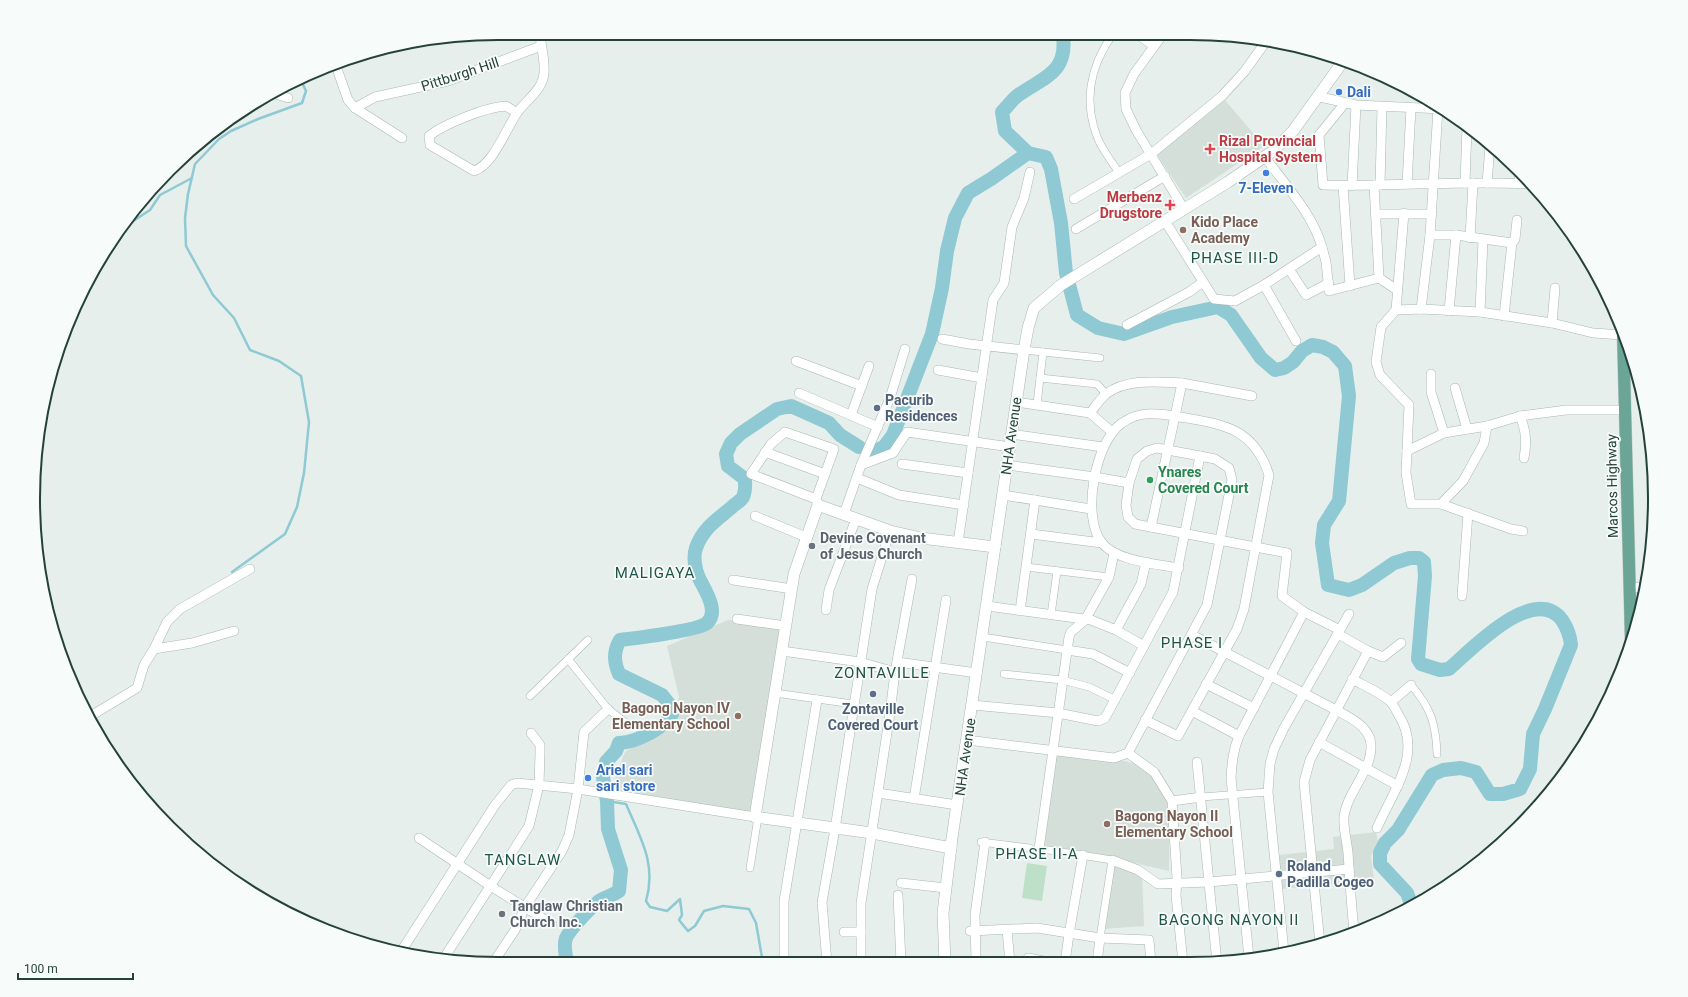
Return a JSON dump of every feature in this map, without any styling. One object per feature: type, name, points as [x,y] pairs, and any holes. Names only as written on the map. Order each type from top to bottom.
[{"type":"main road","name":"Marcos Highway","points":[[1623,350],[1631,619]]},
{"type":"street","points":[[1109,40],[1102,52],[1089,90],[1091,116],[1098,140],[1119,173]]},
{"type":"street","points":[[1146,40],[1154,46]]},
{"type":"street","points":[[1158,40],[1134,74],[1126,93],[1126,109],[1136,130],[1184,208]]},
{"type":"street","points":[[517,113],[506,106],[482,112],[439,128],[429,136],[430,145],[474,172],[480,170],[492,154],[517,113],[536,92],[544,74],[541,41]]},
{"type":"street","name":"Pittburgh Hill","points":[[355,108],[375,97],[448,81],[541,41]]},
{"type":"street","points":[[1074,199],[1151,154],[1222,96],[1244,72],[1263,46]]},
{"type":"street","name":"NHA Avenue","points":[[944,957],[943,913],[951,848],[1011,434],[1028,328],[1034,308],[1061,285],[1265,158],[1293,131],[1320,96],[1340,65]]},
{"type":"street","points":[[337,69],[348,100],[355,108],[402,138]]},
{"type":"street","points":[[280,95],[288,98]]},
{"type":"street","points":[[1320,96],[1356,106],[1431,109]]},
{"type":"street","points":[[1345,103],[1319,135],[1323,185],[1348,186],[1434,183],[1523,184]]},
{"type":"street","points":[[1350,286],[1348,186],[1356,106]]},
{"type":"street","points":[[1379,278],[1375,214],[1382,107]]},
{"type":"street","points":[[1407,184],[1411,108]]},
{"type":"street","points":[[1421,309],[1430,235],[1440,115]]},
{"type":"street","points":[[1467,134],[1470,238]]},
{"type":"street","points":[[1487,184],[1490,152]]},
{"type":"street","points":[[1265,158],[1309,215],[1318,233],[1326,262],[1329,291],[1379,278],[1397,290]]},
{"type":"street","points":[[958,543],[993,300],[1004,283],[1012,227],[1024,198],[1030,172]]},
{"type":"street","points":[[1076,229],[1165,176]]},
{"type":"street","points":[[1404,213],[1396,310],[1382,327],[1376,362],[1380,375],[1409,405],[1406,473],[1411,504],[1441,504],[1511,529],[1523,531]]},
{"type":"street","points":[[1375,214],[1432,214]]},
{"type":"street","points":[[1504,316],[1512,243],[1515,239],[1517,220]]},
{"type":"street","points":[[1165,221],[1214,300],[1235,301],[1264,285],[1322,247]]},
{"type":"street","points":[[1430,235],[1456,235],[1512,243]]},
{"type":"street","points":[[1449,311],[1456,235]]},
{"type":"street","points":[[1480,312],[1483,240]]},
{"type":"street","points":[[1289,269],[1306,295],[1329,283]]},
{"type":"street","points":[[1127,325],[1189,292],[1203,282]]},
{"type":"street","points":[[1264,285],[1296,340]]},
{"type":"street","points":[[1552,323],[1555,288]]},
{"type":"street","points":[[1396,310],[1421,309],[1480,312],[1552,323],[1593,333],[1617,333]]},
{"type":"street","points":[[942,339],[987,346],[1100,358]]},
{"type":"street","points":[[844,514],[861,465],[890,398],[905,349]]},
{"type":"street","points":[[1037,404],[1043,352]]},
{"type":"street","points":[[796,361],[862,386]]},
{"type":"street","points":[[850,415],[869,366]]},
{"type":"street","points":[[938,370],[982,378]]},
{"type":"street","points":[[1431,374],[1431,392],[1444,433]]},
{"type":"street","points":[[1040,378],[1097,384],[1106,394]]},
{"type":"street","points":[[1090,413],[1106,394],[1123,386],[1150,381],[1182,383],[1252,396]]},
{"type":"street","points":[[1151,527],[1182,383]]},
{"type":"street","points":[[1455,388],[1467,429]]},
{"type":"street","points":[[799,393],[878,427]]},
{"type":"street","points":[[1016,402],[1090,413],[1112,432]]},
{"type":"street","points":[[1406,451],[1444,433],[1487,426],[1520,416],[1566,410],[1625,410]]},
{"type":"street","points":[[1145,720],[1178,736],[1237,628],[1244,609],[1268,475],[1260,455],[1244,436],[1226,426],[1156,413],[1138,414],[1122,423],[1112,432],[1103,447],[1091,509],[1094,527],[1102,543],[1114,553],[1146,562],[1179,568]]},
{"type":"street","points":[[1520,416],[1525,428],[1527,444],[1524,458]]},
{"type":"street","points":[[1441,504],[1463,481],[1484,442],[1487,426]]},
{"type":"street","points":[[750,868],[774,693],[794,574],[817,502],[825,474],[834,452],[833,448],[785,432],[765,452],[752,474],[817,502],[844,514],[856,519],[890,531],[921,538],[995,547]]},
{"type":"street","points":[[861,465],[893,453],[907,432],[1010,447]]},
{"type":"street","points":[[1011,434],[1103,447]]},
{"type":"street","points":[[967,740],[1114,758],[1128,753],[1192,635],[1209,598],[1220,541],[1232,480],[1229,468],[1215,459],[1157,448],[1147,451],[1137,459],[1129,483],[1126,505],[1128,517],[1135,524],[1183,534],[1220,541],[1256,547],[1286,553],[1281,594],[1304,612],[1368,651],[1383,657],[1401,643]]},
{"type":"street","points":[[765,452],[825,474]]},
{"type":"street","points":[[972,705],[1058,713],[1101,721],[1105,718],[1173,592],[1179,568],[1183,534],[1200,456]]},
{"type":"street","points":[[902,464],[968,473]]},
{"type":"street","points":[[1007,466],[1096,477],[1129,483]]},
{"type":"street","points":[[857,478],[899,495],[964,504]]},
{"type":"street","points":[[1003,495],[1091,509]]},
{"type":"street","points":[[1020,611],[1035,500]]},
{"type":"street","points":[[1462,596],[1468,513]]},
{"type":"street","points":[[755,516],[806,537]]},
{"type":"street","points":[[826,610],[829,590],[856,519]]},
{"type":"street","points":[[827,957],[822,902],[835,829],[853,704],[872,590],[890,531]]},
{"type":"street","points":[[1031,534],[1102,543]]},
{"type":"street","points":[[1114,553],[1109,578],[1085,620],[1071,632],[1062,680],[1044,850],[1112,860],[1138,870],[1158,884],[1208,882],[1349,869]]},
{"type":"street","points":[[1116,630],[1141,584],[1146,562]]},
{"type":"street","points":[[1026,567],[1109,578]]},
{"type":"street","points":[[94,714],[137,688],[144,665],[154,649],[167,622],[180,609],[250,569]]},
{"type":"street","points":[[1051,614],[1057,571]]},
{"type":"street","points":[[861,957],[861,903],[896,667],[912,579]]},
{"type":"street","points":[[733,580],[792,589]]},
{"type":"street","points":[[1630,588],[1639,587]]},
{"type":"street","points":[[914,799],[946,600]]},
{"type":"street","points":[[987,606],[1085,620],[1116,630],[1144,646]]},
{"type":"street","points":[[1248,953],[1231,778],[1232,762],[1235,746],[1239,736],[1304,612]]},
{"type":"street","points":[[1283,947],[1268,792],[1268,777],[1274,749],[1303,694],[1349,614]]},
{"type":"street","points":[[737,619],[786,626]]},
{"type":"street","points":[[154,649],[192,643],[234,631]]},
{"type":"street","points":[[1192,635],[1336,710],[1356,722],[1365,730],[1371,750],[1366,766],[1349,798],[1344,817],[1354,926]]},
{"type":"street","points":[[982,637],[1093,654],[1130,672]]},
{"type":"street","points":[[530,696],[588,640]]},
{"type":"street","points":[[782,651],[896,667],[935,667],[977,673]]},
{"type":"street","points":[[1319,938],[1304,782],[1310,760],[1368,651]]},
{"type":"street","points":[[568,659],[608,709],[626,723]]},
{"type":"street","points":[[1004,674],[1062,680],[1089,688],[1116,700]]},
{"type":"street","points":[[1352,679],[1378,692],[1391,702],[1403,721],[1408,735],[1406,766],[1398,786],[1377,828]]},
{"type":"street","points":[[1206,684],[1254,708]]},
{"type":"street","points":[[1391,702],[1411,685],[1422,698],[1432,717],[1436,735],[1437,754]]},
{"type":"street","points":[[774,693],[853,704]]},
{"type":"street","points":[[784,957],[784,901],[817,700]]},
{"type":"street","points":[[497,957],[515,930],[525,907],[562,851],[569,836],[578,789],[584,732],[608,709]]},
{"type":"street","points":[[1192,711],[1239,736]]},
{"type":"street","points":[[447,954],[492,887],[529,826],[539,785],[540,745],[531,733]]},
{"type":"street","points":[[1319,742],[1366,766],[1398,786]]},
{"type":"street","points":[[1128,753],[1154,772],[1172,801],[1177,884],[1176,895],[1182,957]]},
{"type":"street","points":[[1197,762],[1216,956]]},
{"type":"street","points":[[404,947],[495,805],[511,785],[522,782],[578,789],[835,829],[872,833],[951,848]]},
{"type":"street","points":[[1172,801],[1233,794],[1268,792]]},
{"type":"street","points":[[878,793],[957,805]]},
{"type":"street","points":[[1382,817],[1390,822]]},
{"type":"street","points":[[419,838],[492,887],[552,924]]},
{"type":"street","points":[[975,957],[972,931],[983,842],[1029,848]]},
{"type":"street","points":[[1067,957],[1069,934],[1083,855]]},
{"type":"street","points":[[1097,957],[1112,860]]},
{"type":"street","points":[[901,883],[946,888]]},
{"type":"street","points":[[898,895],[901,957]]},
{"type":"street","points":[[972,931],[1037,928],[1100,938],[1149,940],[1150,957]]},
{"type":"street","points":[[1007,930],[1009,957]]},
{"type":"street","points":[[844,932],[861,932]]},
{"type":"shaded area","name":"Rizal Provincial Hospital System","points":[[1224,99],[1264,146],[1186,198],[1156,153]]},
{"type":"shaded area","points":[[728,620],[781,628],[753,814],[612,790],[625,752],[673,719],[679,697],[667,646]]},
{"type":"shaded area","name":"Bagong Nayon II Elementary School","points":[[1055,754],[1095,761],[1124,761],[1146,767],[1170,799],[1169,871],[1122,860],[1041,848]]},
{"type":"shaded area","points":[[1376,832],[1378,842],[1371,856],[1374,880],[1282,889],[1279,855],[1334,849],[1333,837]]},
{"type":"shaded area","points":[[1113,861],[1142,874],[1144,926],[1103,929]]},
{"type":"green space","points":[[1027,863],[1047,866],[1042,901],[1022,898]]},
{"type":"waterway","points":[[1063,40],[1064,48],[1062,58],[1052,73],[1013,99],[1002,112],[1005,131],[1028,153],[1046,157],[1051,169],[1061,223],[1066,273],[1077,315],[1098,328],[1124,334],[1172,317],[1218,307],[1231,315],[1261,358],[1275,370],[1284,368],[1293,362],[1302,351],[1312,345],[1323,347],[1333,352],[1345,366],[1349,396],[1339,501],[1324,525],[1322,543],[1328,585],[1349,590],[1362,585],[1394,563],[1410,558],[1419,558],[1424,562],[1425,576],[1418,659],[1421,664],[1440,670],[1449,669],[1487,635],[1520,614],[1536,609],[1550,611],[1562,620],[1567,629],[1571,645],[1545,709],[1533,734],[1530,769],[1520,789],[1503,794],[1490,794],[1476,772],[1461,768],[1443,770],[1432,775],[1398,830],[1385,843],[1380,853],[1380,864],[1407,893],[1410,901]]},
{"type":"waterway","points":[[232,572],[285,534],[297,507],[304,473],[309,422],[301,376],[279,361],[250,350],[234,318],[213,295],[186,246],[185,218],[188,194],[195,164],[219,139],[231,131],[258,119],[302,103],[306,91],[303,84]]},
{"type":"waterway","points":[[874,451],[884,447],[893,435],[932,334],[942,288],[947,251],[955,218],[968,193],[1028,153]]},
{"type":"waterway","points":[[134,221],[150,210],[160,195],[192,178]]},
{"type":"waterway","points":[[566,957],[566,938],[572,929],[595,904],[619,891],[621,870],[608,829],[607,801],[603,777],[606,762],[616,751],[619,743],[635,740],[659,728],[674,710],[662,695],[619,674],[615,661],[616,649],[620,640],[691,629],[707,623],[711,618],[712,606],[698,575],[695,555],[696,548],[702,535],[716,520],[741,500],[744,495],[745,479],[728,466],[726,454],[731,443],[740,434],[777,409],[791,406],[829,423],[840,435],[859,447]]},
{"type":"waterway","points":[[607,801],[626,804],[641,839],[648,863],[649,888],[646,901],[650,907],[667,911],[680,899],[682,915],[679,920],[688,931],[695,926],[704,911],[723,906],[749,909],[756,923],[762,957]]},
{"type":"place","name":"Dali","points":[[1339,92]]},
{"type":"place","name":"Rizal Provincial Hospital System","points":[[1210,149]]},
{"type":"place","name":"7-Eleven","points":[[1266,173]]},
{"type":"place","name":"Merbenz Drugstore","points":[[1170,205]]},
{"type":"place","name":"Kido Place Academy","points":[[1183,230]]},
{"type":"place","name":"Pacurib Residences","points":[[877,408]]},
{"type":"place","name":"Ynares Covered Court","points":[[1150,480]]},
{"type":"place","name":"Devine Covenant of Jesus Church","points":[[812,546]]},
{"type":"place","name":"Zontaville Covered Court","points":[[873,694]]},
{"type":"place","name":"Bagong Nayon IV Elementary School","points":[[738,716]]},
{"type":"place","name":"Ariel sari sari store","points":[[588,778]]},
{"type":"place","name":"Bagong Nayon II Elementary School","points":[[1107,824]]},
{"type":"place","name":"Roland Padilla Cogeo","points":[[1279,874]]},
{"type":"place","name":"Tanglaw Christian Church Inc.","points":[[502,914]]},
{"type":"district","name":"PHASE III-D","points":[[1235,258]]},
{"type":"district","name":"MALIGAYA","points":[[655,573]]},
{"type":"district","name":"PHASE I","points":[[1192,643]]},
{"type":"district","name":"ZONTAVILLE","points":[[882,673]]},
{"type":"district","name":"PHASE II-A","points":[[1037,854]]},
{"type":"district","name":"TANGLAW","points":[[523,860]]},
{"type":"district","name":"BAGONG NAYON II","points":[[1229,920]]}]
